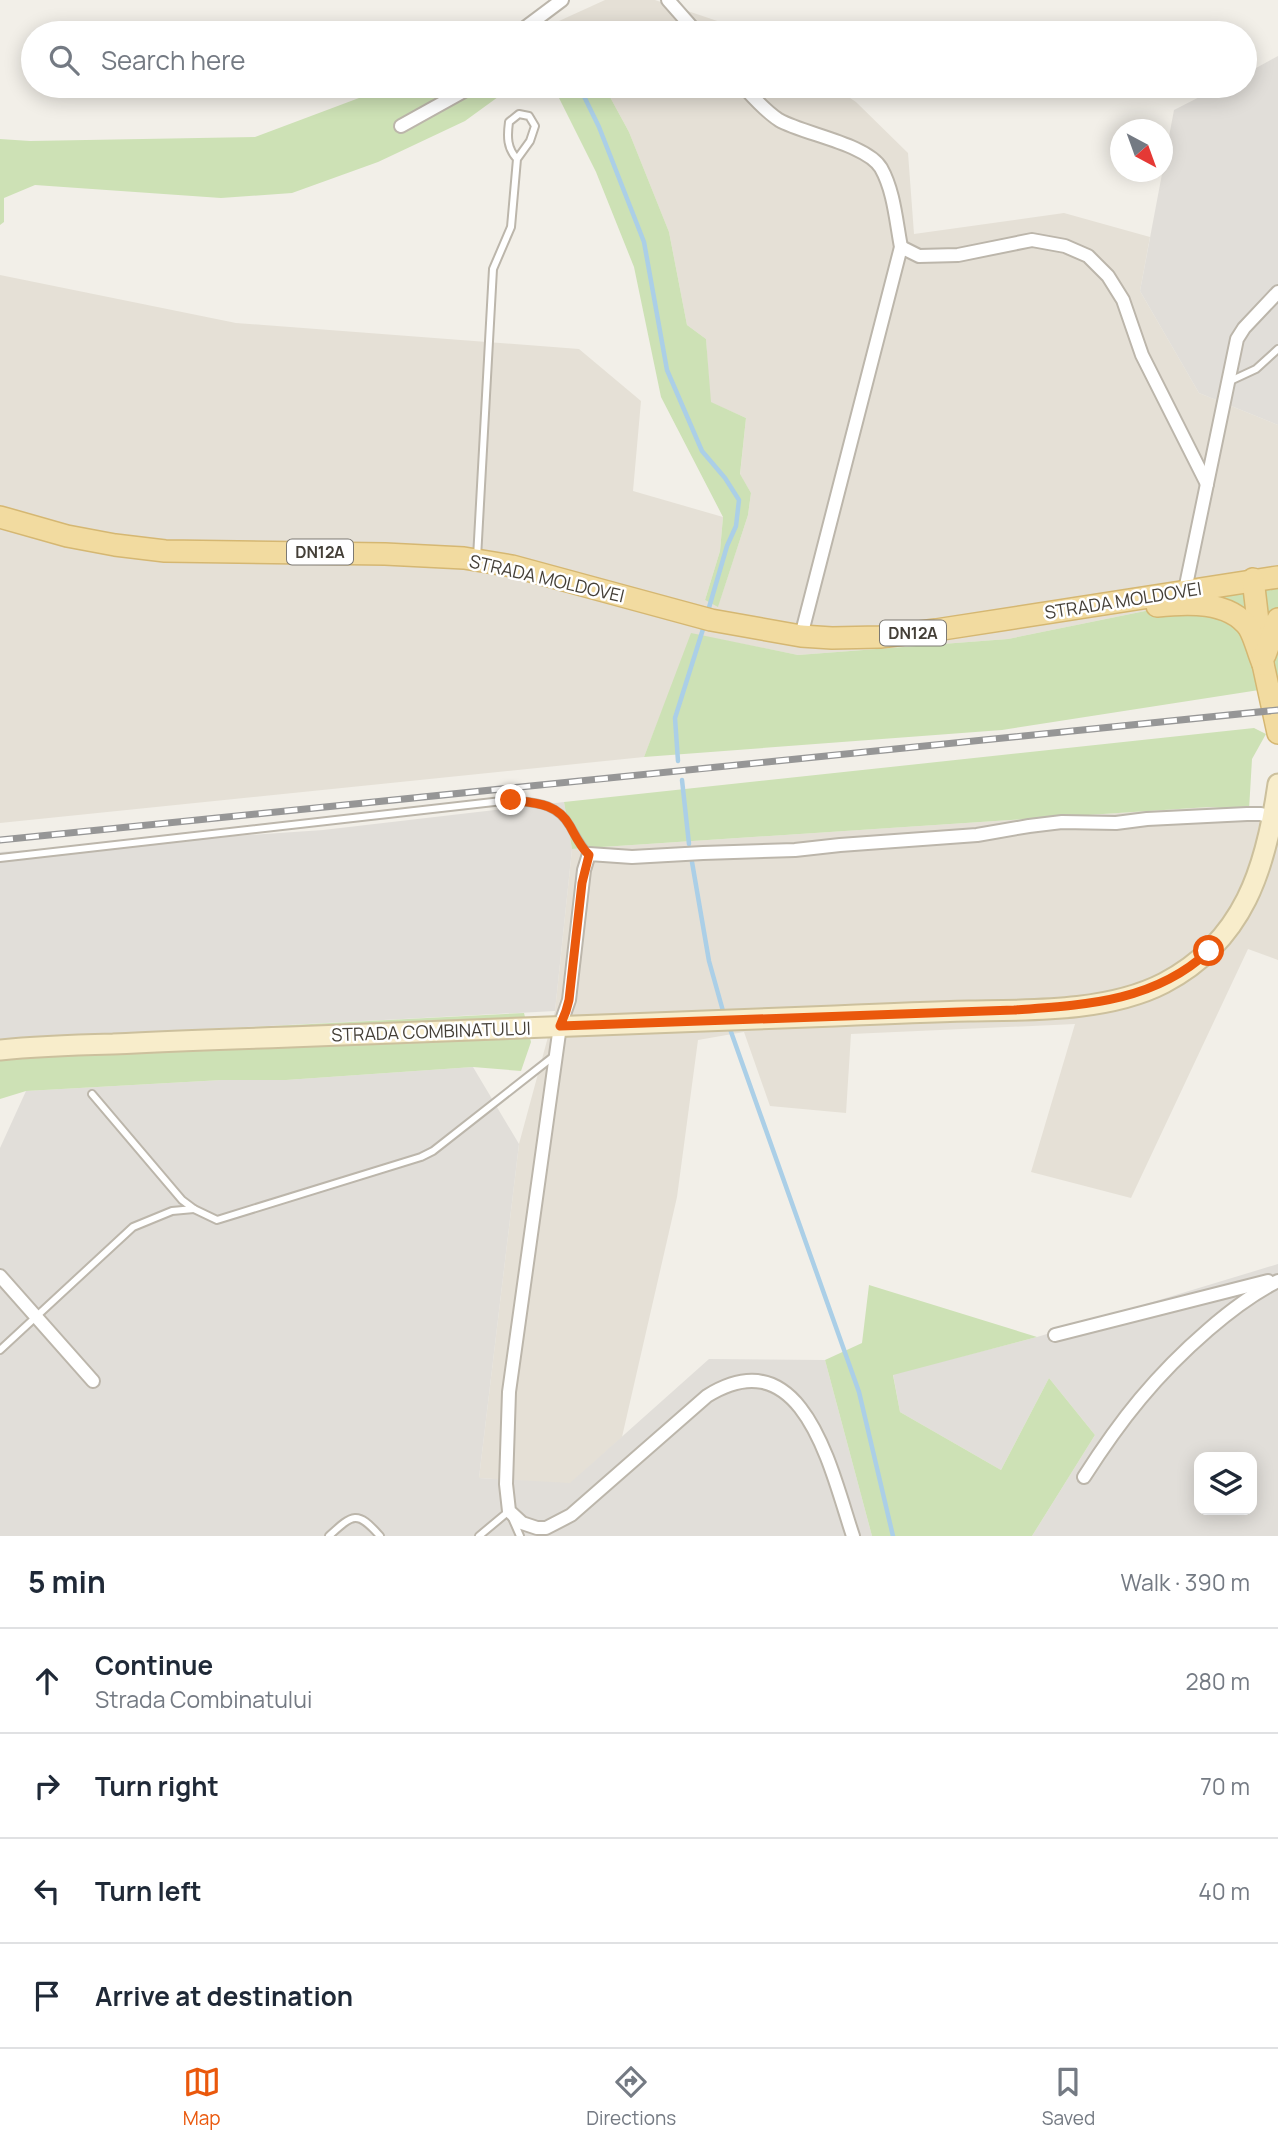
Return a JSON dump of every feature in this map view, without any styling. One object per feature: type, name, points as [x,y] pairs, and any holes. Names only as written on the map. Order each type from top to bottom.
[{"type":"main road","name":"STRADA MOLDOVEI","points":[[0,517],[67,536],[165,551],[385,554],[477,560],[512,566],[710,620],[800,636],[832,638],[880,637],[936,630],[1278,577]]},
{"type":"main road","points":[[1253,579],[1263,664],[1278,733]]},
{"type":"main road","points":[[1025,615],[1066,615],[1202,604],[1228,611],[1240,619],[1250,629],[1263,664]]},
{"type":"main road","points":[[1263,664],[1278,619]]},
{"type":"street","points":[[534,21],[562,0]]},
{"type":"street","points":[[667,0],[686,21]]},
{"type":"street","points":[[401,126],[451,98]]},
{"type":"street","points":[[754,98],[779,120],[864,153],[879,165],[889,187],[901,247],[800,636]]},
{"type":"street","points":[[901,247],[919,256],[958,255],[1032,240],[1065,246],[1088,256],[1108,276],[1123,300],[1142,355],[1207,484]]},
{"type":"street","points":[[1185,590],[1237,339],[1278,292]]},
{"type":"street","name":"STRADA COMBINATULUI","points":[[0,1049],[1014,1010],[1065,1007],[1124,997],[1159,985],[1195,965],[1231,926],[1257,879],[1273,818],[1278,784]]},
{"type":"street","points":[[853,1536],[826,1455],[807,1415],[781,1388],[764,1381],[746,1380],[730,1384],[707,1396],[571,1515],[554,1526],[529,1526],[509,1511],[506,1484],[509,1392],[560,1026],[569,1000],[582,883],[589,855],[632,858],[795,850],[977,835],[1062,822],[1116,823],[1247,814],[1261,814],[1273,818]]},
{"type":"street","points":[[1263,860],[1278,841]]},
{"type":"street","points":[[0,1276],[93,1381]]},
{"type":"street","points":[[1055,1335],[1278,1280]]},
{"type":"street","points":[[1084,1477],[1109,1437],[1170,1364],[1240,1303],[1278,1280]]},
{"type":"lane","points":[[477,560],[493,270],[511,227],[517,159],[530,141],[535,126],[528,116],[519,114],[509,122],[507,135],[510,152],[517,159]]},
{"type":"lane","points":[[1228,382],[1256,369],[1278,349]]},
{"type":"lane","points":[[0,858],[511,800],[542,803],[553,807],[564,815],[581,847],[589,855]]},
{"type":"lane","points":[[92,1094],[181,1200],[217,1220],[421,1157],[433,1151],[556,1055]]},
{"type":"lane","points":[[0,1350],[133,1227],[172,1211],[194,1209]]},
{"type":"lane","points":[[478,1536],[509,1511],[520,1536]]},
{"type":"lane","points":[[329,1536],[346,1520],[357,1517],[366,1521],[380,1536]]},
{"type":"shaded area","points":[[605,0],[655,0],[717,21],[559,21]]},
{"type":"shaded area","points":[[1278,56],[1278,425],[1199,393],[1140,291],[1160,182],[1173,182],[1174,110],[1198,98],[1257,98],[1257,67]]},
{"type":"shaded area","points":[[611,98],[850,98],[908,153],[914,234],[1064,213],[1150,237],[1140,291],[1199,393],[1278,425],[1278,584],[1008,639],[798,655],[692,634],[644,757],[0,823],[0,275],[236,323],[579,349],[641,401],[633,491],[723,517],[720,551],[705,600],[718,606],[748,515],[751,493],[740,475],[746,418],[710,402],[706,339],[687,325],[669,232],[629,132]]},
{"type":"shaded area","points":[[564,802],[572,849],[555,1011],[0,1040],[0,852],[323,830]]},
{"type":"shaded area","points":[[1209,807],[1278,812],[1278,960],[1248,949],[1131,1198],[1031,1172],[1075,1024],[851,1034],[846,1113],[770,1106],[744,1032],[698,1040],[677,1197],[622,1437],[570,1484],[479,1478],[519,1144],[555,1011],[572,849]]},
{"type":"shaded area","points":[[473,1067],[519,1144],[479,1478],[570,1483],[709,1359],[825,1360],[872,1536],[0,1536],[0,1148],[26,1091],[222,1080],[286,1080]]},
{"type":"shaded area","points":[[1278,1264],[1278,1536],[1032,1536],[1095,1435],[1049,1378],[1001,1470],[900,1412],[893,1374],[1037,1337]]},
{"type":"green space","points":[[359,98],[497,98],[465,121],[378,162],[292,193],[221,198],[35,185],[4,198],[4,222],[0,225],[0,139],[30,141],[255,137]]},
{"type":"green space","points":[[559,98],[611,98],[629,132],[669,232],[687,325],[706,339],[711,402],[746,418],[740,474],[751,493],[748,515],[718,607],[705,600],[720,551],[723,517],[661,397],[634,267],[596,172]]},
{"type":"green space","points":[[1278,584],[1278,687],[1002,730],[644,757],[691,633],[798,655],[1008,639]]},
{"type":"green space","points":[[1254,728],[1266,734],[1252,759],[1249,810],[1209,807],[572,849],[564,802]]},
{"type":"green space","points":[[524,1013],[531,1042],[521,1071],[473,1067],[286,1080],[222,1080],[26,1091],[0,1099],[0,1040]]},
{"type":"green space","points":[[869,1285],[1037,1337],[893,1375],[900,1412],[1001,1470],[1049,1378],[1095,1435],[1032,1536],[872,1536],[825,1360],[862,1343]]},
{"type":"waterway","points":[[585,98],[644,242],[667,370],[702,451],[739,500],[736,526],[727,546],[708,611]]},
{"type":"waterway","points":[[678,761],[675,718],[704,626]]},
{"type":"waterway","points":[[682,780],[689,844]]},
{"type":"waterway","points":[[692,862],[709,961],[723,1011]]},
{"type":"waterway","points":[[730,1029],[859,1392],[893,1536]]},
{"type":"railway","points":[[0,840],[1278,710]]},
{"type":"route","points":[[511,800],[542,803],[553,807],[564,815],[581,847],[589,855],[582,883],[569,1000],[560,1026],[1065,1007],[1101,1002],[1159,985],[1195,965],[1209,951]]}]
